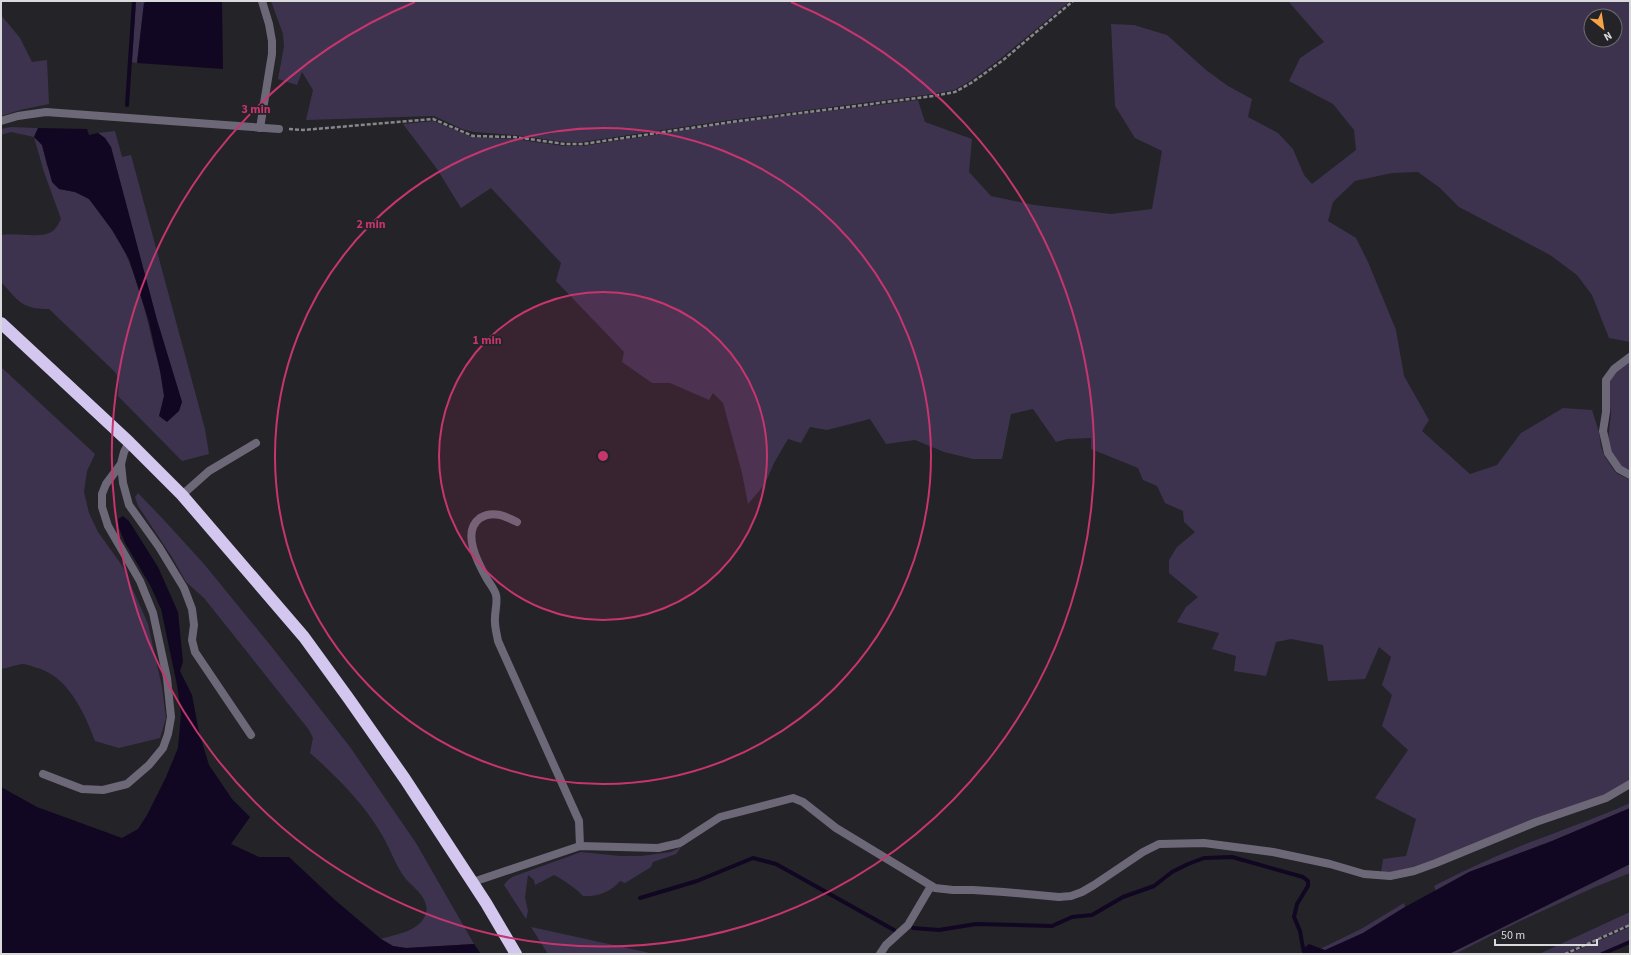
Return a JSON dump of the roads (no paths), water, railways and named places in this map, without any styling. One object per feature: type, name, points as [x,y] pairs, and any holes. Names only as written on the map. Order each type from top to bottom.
[{"type":"highway","points":[[1,324],[129,442],[182,495],[308,643],[406,779],[473,882],[516,954]]},
{"type":"street","points":[[260,128],[272,54],[272,41],[269,24],[262,1]]},
{"type":"street","points":[[1,120],[46,112],[278,129]]},
{"type":"street","points":[[1630,357],[1614,369],[1606,380],[1606,412],[1603,430],[1608,453],[1619,469],[1630,475]]},
{"type":"street","points":[[43,774],[82,789],[103,790],[127,784],[153,760],[163,748],[168,734],[171,717],[167,678],[153,613],[140,581],[108,526],[102,507],[102,494],[104,489],[121,464],[124,452],[129,442]]},
{"type":"street","points":[[182,495],[209,471],[256,443]]},
{"type":"street","points":[[121,464],[123,482],[129,505],[159,547],[184,588],[192,609],[194,625],[192,640],[195,652],[251,735]]},
{"type":"street","points":[[517,522],[504,515],[494,513],[484,516],[475,522],[471,533],[474,550],[482,571],[496,595],[494,623],[498,641],[579,821],[580,846]]},
{"type":"street","points":[[473,882],[580,846],[592,845],[635,849],[658,848],[680,843],[720,817],[793,798],[803,802],[836,828],[935,888],[1059,897],[1070,896],[1082,892],[1094,885],[1143,852],[1159,844],[1204,843],[1273,852],[1330,864],[1364,874],[1390,876],[1414,871],[1536,822],[1606,798],[1630,784]]},
{"type":"street","points":[[880,954],[886,945],[908,925],[931,886]]},
{"type":"waterway","points":[[127,105],[134,1]]},
{"type":"waterway","points":[[913,928],[939,930],[976,924],[1052,926],[1072,917],[1092,915],[1123,897],[1154,886],[1172,872],[1188,864],[1204,858],[1232,857],[1303,877],[1308,881],[1308,886],[1297,904],[1294,917],[1300,931],[1303,948]]},
{"type":"waterway","points":[[640,898],[697,881],[753,858],[776,864],[894,930]]},
{"type":"waterway","points":[[1602,954],[1630,942]]}]
